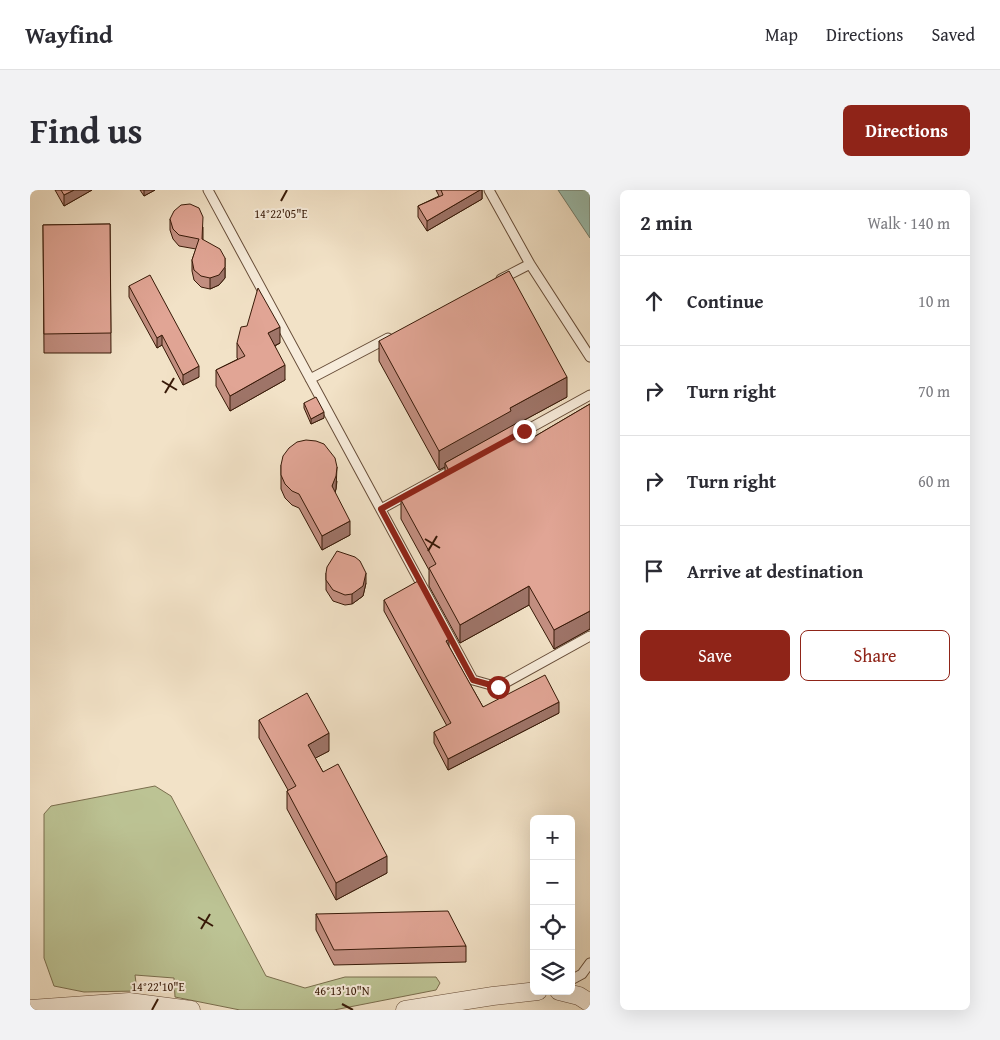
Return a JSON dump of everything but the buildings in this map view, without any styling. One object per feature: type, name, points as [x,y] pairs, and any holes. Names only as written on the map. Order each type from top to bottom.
[{"type":"street","points":[[406,1010],[530,992]]},
{"type":"street","points":[[575,995],[590,1003]]},
{"type":"street","points":[[30,1009],[133,1006],[191,1010]]},
{"type":"lane","points":[[208,190],[473,680],[498,687],[590,636]]},
{"type":"lane","points":[[489,190],[530,264],[590,357]]},
{"type":"lane","points":[[494,282],[530,264]]},
{"type":"lane","points":[[310,379],[398,333]]},
{"type":"lane","points":[[508,440],[590,395]]},
{"type":"lane","points":[[381,509],[465,463]]},
{"type":"lane","points":[[575,978],[582,974],[590,963]]},
{"type":"shaded area","points":[[558,190],[590,190],[590,238]]},
{"type":"shaded area","points":[[155,786],[171,796],[266,976],[305,988],[345,977],[436,977],[440,983],[436,990],[334,1010],[240,1010],[175,997],[174,978],[135,975],[137,991],[84,992],[54,986],[44,958],[44,814],[51,806]]},
{"type":"route","points":[[498,687],[473,680],[381,509],[524,431]]}]
